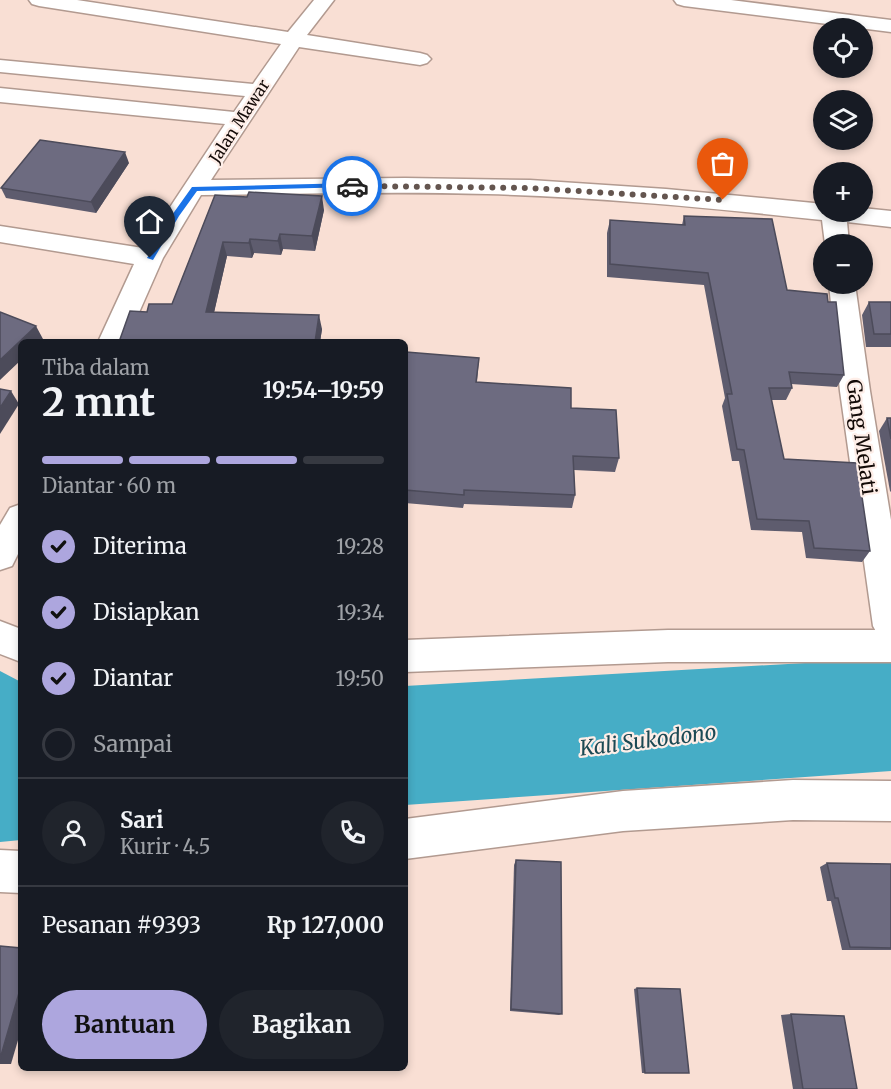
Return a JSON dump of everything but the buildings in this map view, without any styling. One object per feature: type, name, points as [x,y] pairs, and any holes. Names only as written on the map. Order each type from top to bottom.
[{"type":"street","points":[[39,0],[420,59]]},
{"type":"street","name":"Jalan Mawar","points":[[113,339],[150,258],[176,215],[294,39],[324,0]]},
{"type":"street","points":[[684,0],[891,26]]},
{"type":"street","points":[[0,66],[259,91]]},
{"type":"street","points":[[0,95],[240,119]]},
{"type":"street","points":[[195,188],[353,186],[529,188],[701,198],[813,211]]},
{"type":"street","points":[[873,217],[891,219]]},
{"type":"street","points":[[0,234],[150,258]]},
{"type":"street","name":"Gang Melati","points":[[843,294],[855,391],[891,626]]},
{"type":"street","points":[[0,555],[18,522]]},
{"type":"street","points":[[0,637],[18,645]]},
{"type":"street","points":[[408,656],[668,646],[891,646]]},
{"type":"street","points":[[408,839],[623,811],[793,800],[891,801]]},
{"type":"street","points":[[0,871],[18,872]]},
{"type":"water","name":"Kali Sukodono","points":[[891,658],[891,771],[408,805],[408,686]]},
{"type":"water","points":[[0,671],[18,680],[18,840],[0,842]]},
{"type":"way so far","points":[[352,186],[529,188],[723,200]]},
{"type":"route","points":[[150,258],[195,188],[352,186]]}]
